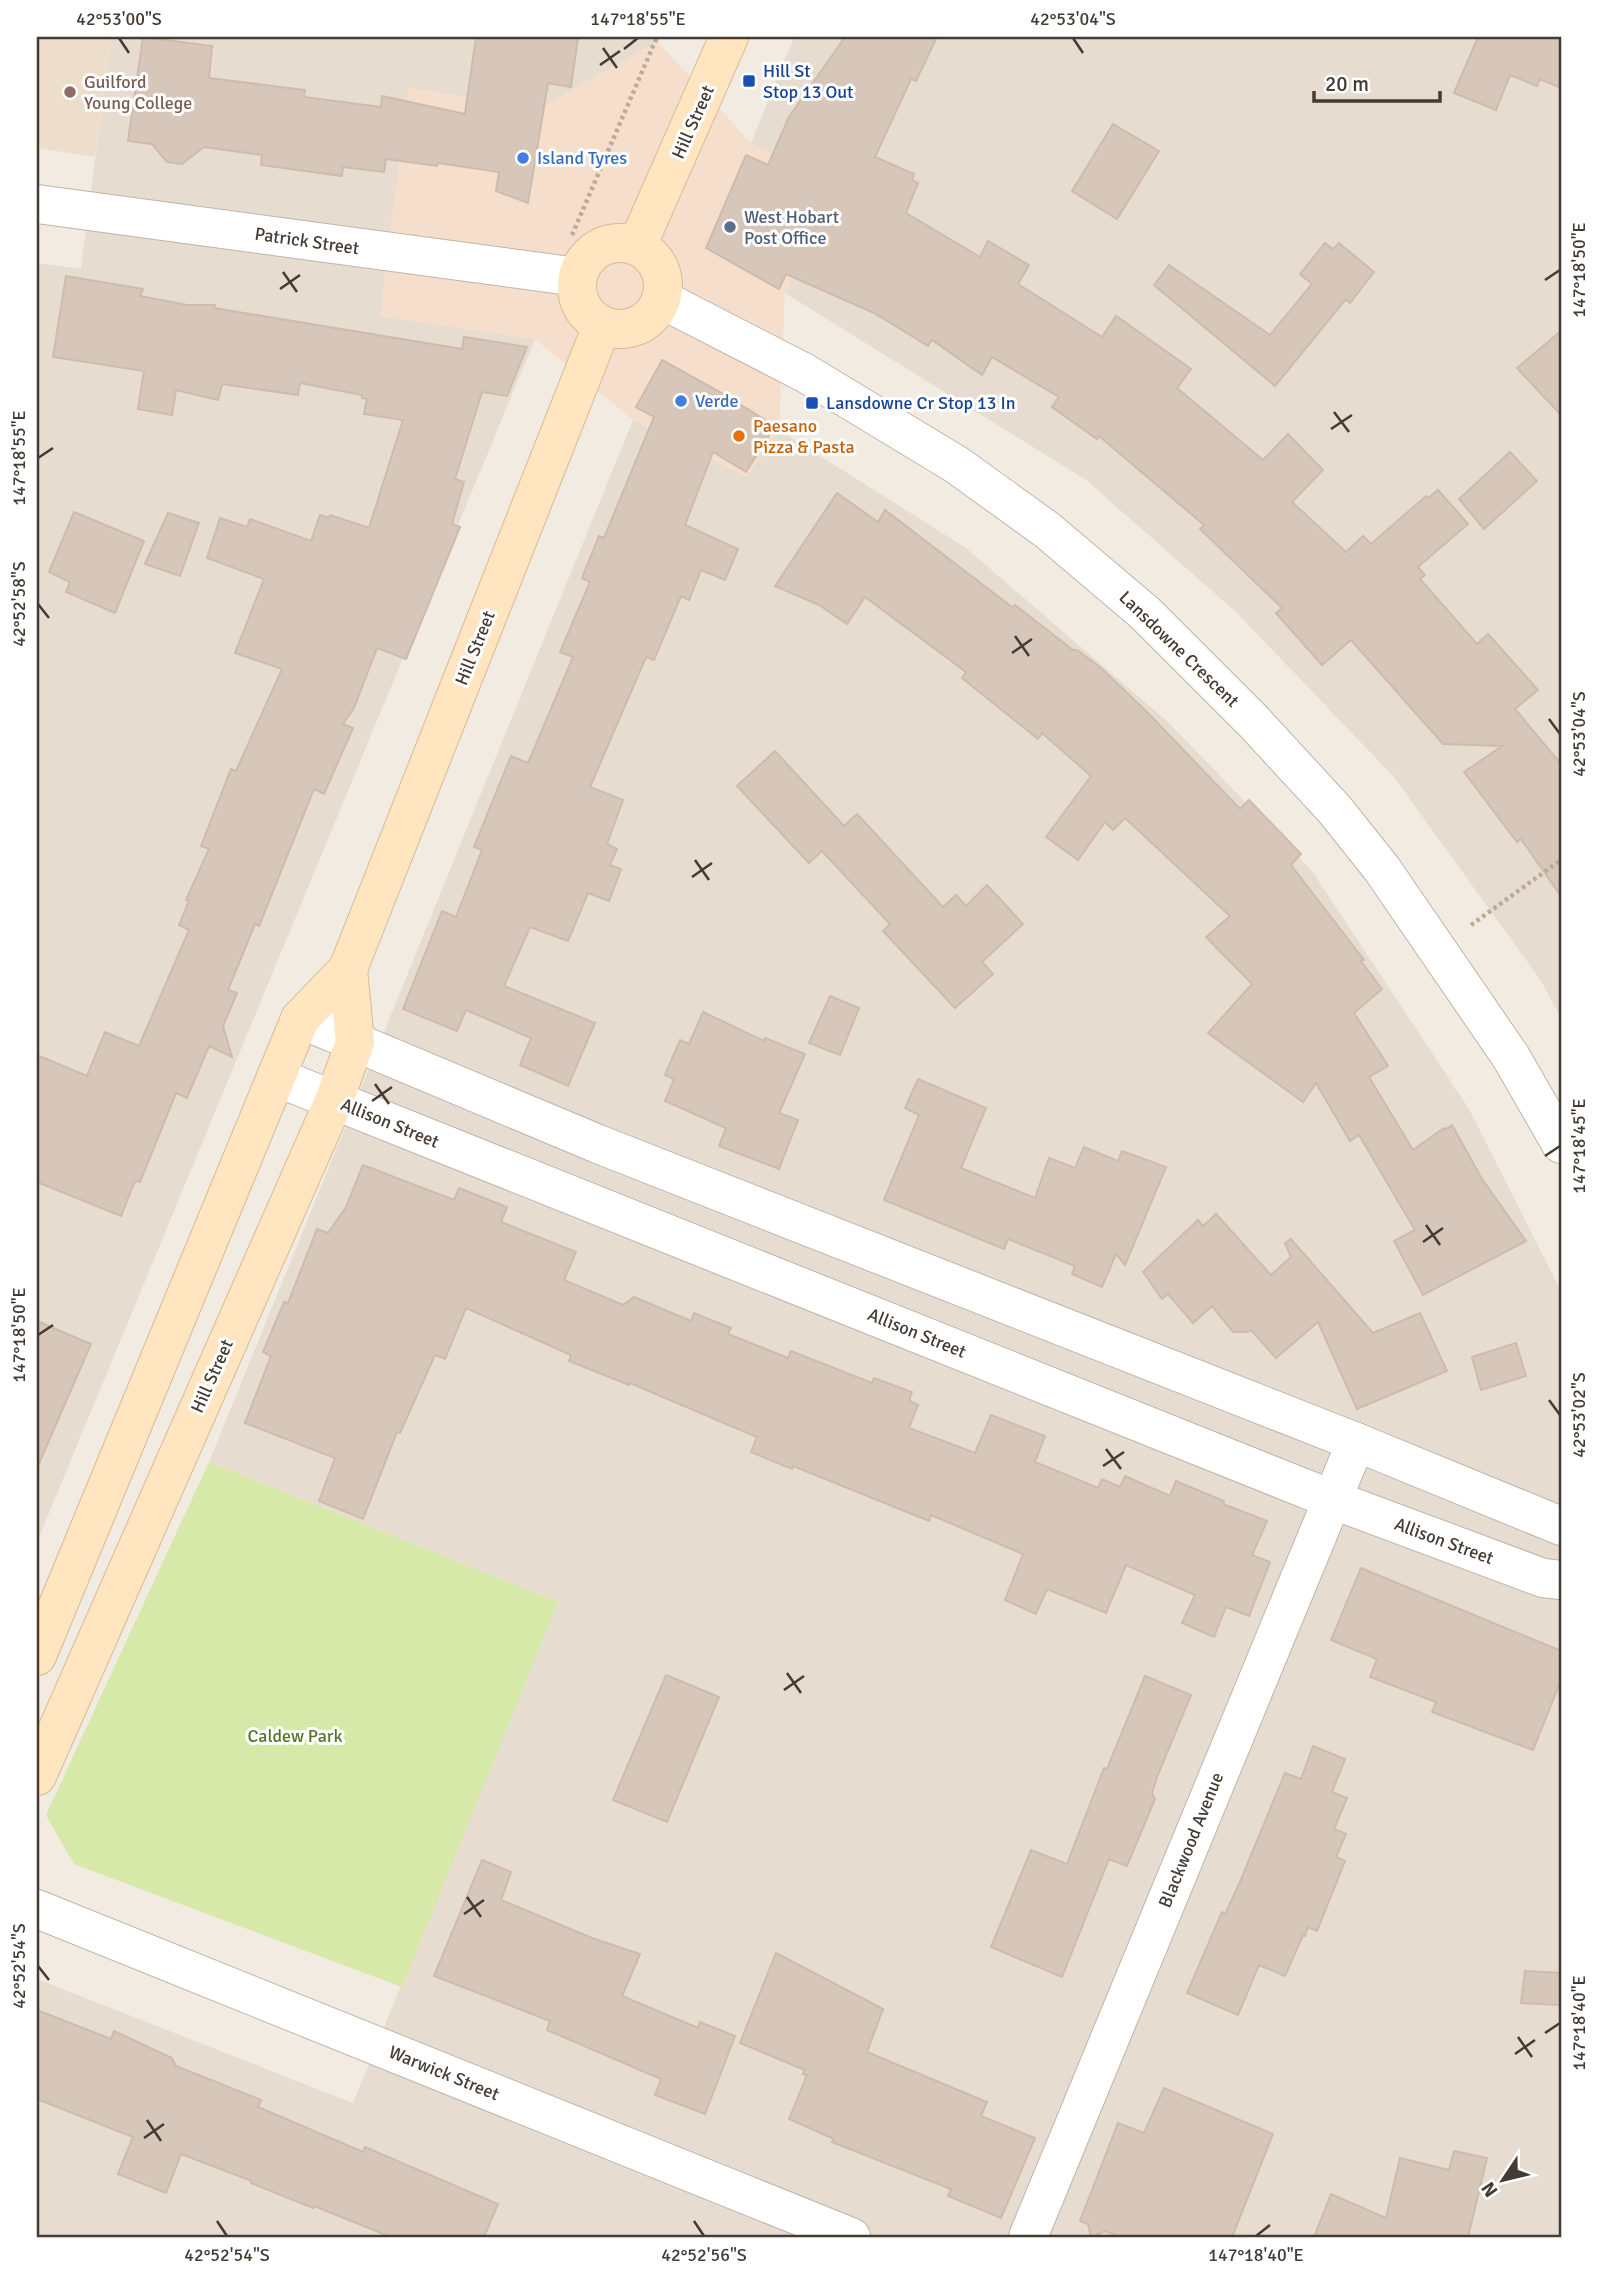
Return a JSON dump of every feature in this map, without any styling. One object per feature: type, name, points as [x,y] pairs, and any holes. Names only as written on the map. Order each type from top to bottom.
[{"type":"street","name":"Hill Street","points":[[637,246],[729,37]]},
{"type":"street","name":"Patrick Street","points":[[37,204],[567,275]]},
{"type":"street","points":[[612,243],[637,246],[648,252],[656,262],[663,286],[661,299],[649,317],[631,328],[602,326],[584,311],[576,289],[567,275],[600,247],[612,243]]},
{"type":"street","name":"Lansdowne Crescent","points":[[661,299],[805,373],[957,465],[1047,530],[1145,613],[1253,721],[1335,810],[1382,869],[1511,1057],[1561,1144]]},
{"type":"street","name":"Hill Street","points":[[37,1656],[300,1019],[348,969],[602,326]]},
{"type":"street","name":"Hill Street","points":[[37,1776],[334,1101],[355,1042],[348,969]]},
{"type":"street","points":[[300,1019],[598,1144],[1356,1442],[1561,1526]]},
{"type":"street","name":"Allison Street","points":[[276,1077],[1331,1499],[1542,1578],[1561,1580]]},
{"type":"street","name":"Blackwood Avenue","points":[[1028,2237],[1356,1442]]},
{"type":"street","name":"Warwick Street","points":[[37,1909],[851,2237]]},
{"type":"path","points":[[567,275],[657,37]]},
{"type":"path","points":[[1437,950],[1561,860]]},
{"type":"shaded area","name":"Guilford Young College","points":[[37,37],[111,37],[95,157],[37,148]]},
{"type":"shaded area","points":[[111,37],[660,37],[658,42],[538,109],[409,88],[380,316],[535,339],[37,1542],[37,263],[81,269]]},
{"type":"shaded area","points":[[794,37],[1561,37],[1561,1018],[1542,982],[1393,776],[1235,611],[1086,480],[785,293],[835,186],[751,143]]},
{"type":"shaded area","points":[[658,42],[751,143],[835,186],[785,293],[779,430],[747,477],[633,420],[535,339],[380,316],[408,88],[538,109]]},
{"type":"shaded area","points":[[633,420],[746,476],[779,430],[966,548],[1167,721],[1312,871],[1469,1109],[1561,1291],[1561,2237],[37,2237],[37,1979],[353,2103],[558,1602],[209,1462]]},
{"type":"green space","name":"Caldew Park","points":[[209,1462],[558,1602],[402,1987],[74,1864],[46,1815]]},
{"type":"building","points":[[143,37],[212,46],[209,78],[305,90],[304,97],[381,107],[382,96],[465,114],[476,37],[578,37],[571,87],[548,83],[528,203],[496,191],[499,172],[438,163],[437,166],[386,159],[384,172],[343,167],[342,176],[261,165],[262,155],[204,147],[182,164],[167,162],[152,144],[128,141]]},
{"type":"building","points":[[845,37],[937,37],[916,81],[911,79],[875,157],[914,174],[912,180],[918,183],[906,213],[980,257],[988,241],[1029,265],[1018,284],[1102,337],[1116,316],[1191,369],[1177,388],[1263,460],[1288,434],[1323,470],[1292,502],[1346,552],[1363,536],[1371,544],[1426,496],[1428,498],[1438,490],[1468,524],[1418,567],[1425,575],[1420,579],[1477,644],[1488,634],[1538,690],[1515,709],[1561,764],[1561,896],[1521,839],[1517,842],[1464,772],[1502,746],[1443,744],[1351,640],[1322,665],[1276,613],[1282,608],[1200,529],[1204,525],[1099,436],[1097,439],[1052,407],[1059,397],[992,357],[982,375],[932,340],[928,346],[874,313],[786,274],[779,289],[706,248],[746,155],[768,165],[789,117]]},
{"type":"building","points":[[1478,37],[1561,37],[1561,88],[1540,79],[1537,86],[1510,75],[1496,110],[1454,93]]},
{"type":"building","points":[[1113,124],[1159,151],[1117,219],[1072,191]]},
{"type":"building","points":[[1325,243],[1333,249],[1339,243],[1374,272],[1350,303],[1346,299],[1275,386],[1154,285],[1169,265],[1270,335],[1312,284],[1300,274]]},
{"type":"building","points":[[66,276],[143,289],[140,296],[187,305],[215,305],[214,308],[462,349],[464,337],[527,347],[507,396],[482,392],[455,479],[464,482],[452,524],[460,527],[406,659],[377,648],[354,708],[343,724],[353,728],[324,794],[314,789],[259,926],[255,924],[228,990],[237,993],[223,1026],[232,1057],[209,1046],[187,1098],[176,1093],[140,1182],[135,1181],[121,1216],[37,1182],[37,1055],[87,1076],[105,1032],[139,1046],[189,930],[179,925],[189,901],[186,900],[209,849],[201,846],[231,769],[236,771],[282,669],[235,653],[264,579],[207,558],[220,518],[247,527],[250,519],[311,541],[320,515],[329,518],[330,515],[369,528],[403,420],[364,414],[367,399],[362,398],[362,395],[300,383],[298,395],[222,384],[218,400],[176,390],[172,415],[138,409],[144,371],[53,357]]},
{"type":"building","points":[[1561,331],[1561,415],[1517,368]]},
{"type":"building","points":[[662,360],[775,426],[746,472],[713,452],[685,525],[738,549],[725,580],[701,570],[689,600],[681,596],[654,660],[646,657],[590,787],[623,800],[607,844],[617,849],[610,865],[621,869],[609,901],[588,893],[568,941],[530,927],[504,986],[595,1023],[568,1086],[520,1065],[531,1038],[466,1010],[457,1031],[403,1009],[442,911],[456,917],[482,850],[474,847],[511,756],[528,763],[573,657],[560,652],[590,582],[582,578],[599,536],[604,538],[654,417],[636,407]]},
{"type":"building","points":[[1510,452],[1537,481],[1484,529],[1459,499]]},
{"type":"building","points":[[837,493],[878,522],[885,510],[1012,607],[1015,605],[1073,650],[1077,650],[1100,667],[1240,809],[1249,800],[1301,854],[1291,865],[1364,960],[1361,961],[1382,989],[1354,1013],[1388,1066],[1369,1077],[1413,1150],[1452,1125],[1482,1179],[1526,1241],[1423,1295],[1394,1241],[1415,1230],[1359,1135],[1350,1141],[1316,1083],[1303,1102],[1208,1033],[1252,984],[1206,937],[1230,916],[1125,818],[1113,830],[1105,822],[1078,860],[1046,837],[1091,776],[1042,733],[1038,739],[962,678],[966,672],[865,597],[847,624],[819,605],[775,586]]},
{"type":"building","points":[[74,512],[144,541],[115,613],[66,592],[70,582],[49,572]]},
{"type":"building","points":[[168,513],[199,523],[180,576],[145,564]]},
{"type":"building","points":[[775,751],[844,826],[857,814],[943,907],[956,895],[966,906],[987,885],[1023,924],[982,962],[993,974],[955,1008],[883,931],[890,924],[822,851],[809,863],[737,786]]},
{"type":"building","points":[[830,996],[859,1008],[840,1055],[809,1043]]},
{"type":"building","points":[[703,1012],[764,1041],[765,1038],[805,1054],[779,1113],[798,1120],[779,1169],[719,1146],[726,1128],[665,1101],[674,1079],[665,1075],[680,1040],[689,1044]]},
{"type":"building","points":[[918,1079],[986,1108],[961,1168],[1035,1198],[1049,1158],[1075,1168],[1084,1147],[1118,1161],[1122,1151],[1166,1167],[1125,1265],[1116,1254],[1102,1287],[1072,1274],[1075,1266],[1008,1239],[1004,1249],[884,1200],[919,1115],[905,1108]]},
{"type":"building","points":[[363,1165],[454,1200],[459,1188],[507,1207],[501,1222],[576,1252],[564,1280],[623,1305],[634,1297],[691,1321],[694,1313],[731,1328],[728,1334],[788,1358],[791,1351],[872,1383],[874,1378],[912,1392],[909,1401],[918,1405],[909,1428],[975,1453],[991,1415],[1045,1436],[1035,1462],[1098,1488],[1102,1479],[1120,1487],[1125,1476],[1170,1496],[1176,1481],[1224,1501],[1223,1504],[1267,1521],[1252,1555],[1270,1562],[1249,1616],[1226,1607],[1214,1637],[1182,1623],[1195,1595],[1126,1565],[1106,1613],[1047,1589],[1036,1614],[1005,1600],[1023,1554],[931,1515],[929,1521],[793,1466],[792,1469],[751,1452],[757,1437],[630,1383],[629,1385],[569,1361],[571,1355],[466,1308],[445,1359],[435,1355],[400,1433],[397,1432],[363,1519],[319,1501],[335,1458],[245,1423],[271,1356],[263,1352],[284,1302],[288,1303],[317,1229],[328,1233],[346,1207]]},
{"type":"building","points":[[1216,1214],[1271,1275],[1291,1257],[1285,1243],[1291,1239],[1373,1333],[1420,1313],[1447,1371],[1357,1409],[1318,1322],[1276,1358],[1251,1330],[1233,1332],[1212,1306],[1193,1323],[1168,1294],[1162,1299],[1143,1272],[1198,1220],[1203,1226]]},
{"type":"building","points":[[37,1321],[91,1344],[37,1468]]},
{"type":"building","points":[[1516,1343],[1526,1376],[1481,1390],[1472,1357]]},
{"type":"building","points":[[1361,1568],[1561,1651],[1561,1680],[1533,1750],[1432,1712],[1436,1702],[1370,1677],[1377,1659],[1331,1640]]},
{"type":"building","points":[[666,1675],[719,1697],[667,1822],[613,1800]]},
{"type":"building","points":[[1145,1676],[1191,1695],[1157,1777],[1152,1793],[1155,1799],[1127,1866],[1109,1859],[1062,1977],[991,1947],[1031,1850],[1067,1864],[1104,1768],[1107,1769]]},
{"type":"building","points":[[1313,1746],[1345,1759],[1332,1792],[1347,1798],[1334,1829],[1346,1834],[1336,1857],[1345,1861],[1317,1931],[1308,1927],[1285,1976],[1259,1965],[1238,2015],[1187,1993],[1222,1912],[1225,1914],[1240,1882],[1285,1773],[1301,1779]]},
{"type":"building","points":[[482,1860],[511,1872],[501,1900],[592,1938],[640,1954],[622,1996],[698,2028],[700,2022],[735,2036],[705,2114],[655,2095],[661,2079],[547,2030],[550,2021],[434,1976]]},
{"type":"building","points":[[776,1953],[883,2009],[867,2052],[987,2102],[981,2116],[1035,2138],[1001,2218],[948,2196],[951,2189],[832,2142],[834,2139],[789,2119],[807,2075],[803,2074],[805,2070],[740,2043]]},
{"type":"building","points":[[1525,1971],[1561,1973],[1561,2005],[1521,2003]]},
{"type":"building","points":[[37,2010],[111,2039],[114,2031],[172,2058],[176,2066],[261,2100],[258,2107],[363,2152],[365,2147],[498,2204],[484,2237],[391,2237],[181,2154],[166,2193],[118,2174],[133,2137],[37,2099]]},
{"type":"building","points":[[1164,2088],[1273,2134],[1232,2237],[1120,2237],[1105,2231],[1091,2237],[1088,2224],[1080,2221],[1118,2123],[1144,2133]]},
{"type":"building","points":[[1454,2151],[1487,2158],[1468,2237],[1314,2237],[1331,2194],[1386,2218],[1400,2158],[1449,2170]]},
{"type":"place","name":"Hill St Stop 13 Out","points":[[749,81]]},
{"type":"place","name":"Guilford Young College","points":[[70,92]]},
{"type":"place","name":"Island Tyres","points":[[523,158]]},
{"type":"place","name":"West Hobart Post Office","points":[[730,227]]},
{"type":"place","name":"Verde","points":[[681,401]]},
{"type":"place","name":"Lansdowne Cr Stop 13 In","points":[[812,403]]},
{"type":"place","name":"Paesano Pizza & Pasta","points":[[739,436]]}]
